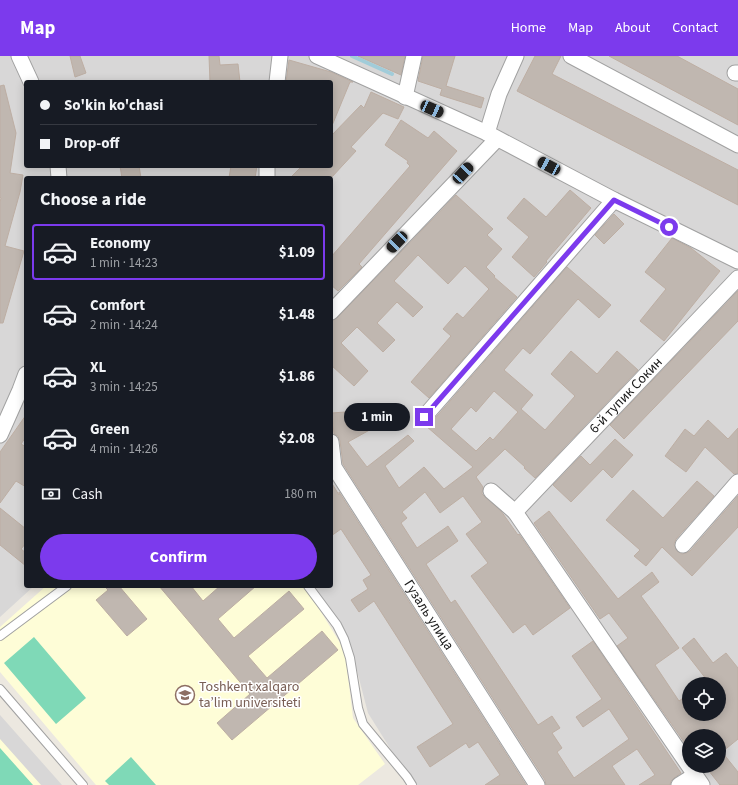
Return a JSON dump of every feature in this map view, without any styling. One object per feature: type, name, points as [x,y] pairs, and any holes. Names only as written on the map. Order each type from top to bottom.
[{"type":"street","points":[[19,56],[30,80]]},
{"type":"street","points":[[277,80],[280,56]]},
{"type":"street","points":[[317,56],[492,136],[614,200],[738,261]]},
{"type":"street","points":[[405,97],[414,56]]},
{"type":"street","points":[[333,310],[492,136],[499,94],[516,56]]},
{"type":"street","points":[[571,56],[738,145]]},
{"type":"street","points":[[424,417],[614,200]]},
{"type":"street","name":"6-й тупик Сокин","points":[[515,512],[738,278]]},
{"type":"street","points":[[0,434],[24,379]]},
{"type":"street","name":"Гузаль улица","points":[[333,459],[334,467],[537,785]]},
{"type":"street","points":[[683,545],[738,482]]},
{"type":"street","points":[[491,491],[515,512],[698,780],[679,785]]},
{"type":"lane","points":[[0,636],[64,588]]},
{"type":"lane","points":[[309,588],[337,625],[344,639],[350,658],[358,708],[363,724],[412,785]]},
{"type":"lane","points":[[0,689],[83,785]]},
{"type":"shaded area","points":[[0,56],[738,56],[738,785],[413,785],[368,713],[350,644],[313,588],[333,588],[333,176],[24,176],[24,588],[32,588],[0,617]]},
{"type":"shaded area","name":"Toshkent xalqaro ta’lim universiteti","points":[[44,588],[306,588],[345,651],[353,718],[385,764],[358,785],[96,785],[0,672],[0,627]]},
{"type":"shaded area","points":[[0,715],[62,785],[0,785]]},
{"type":"shaded area","points":[[0,739],[41,785],[0,785]]},
{"type":"green space","points":[[34,637],[86,698],[56,724],[4,663]]},
{"type":"green space","points":[[0,748],[33,785],[0,785]]},
{"type":"green space","points":[[131,757],[156,785],[109,785],[105,781]]},
{"type":"building","points":[[70,56],[80,56],[86,73],[75,77]]},
{"type":"building","points":[[209,56],[219,56],[220,65],[238,64],[240,80],[210,80]]},
{"type":"building","points":[[358,56],[405,56],[401,75]]},
{"type":"building","points":[[423,56],[455,56],[446,86],[484,98],[481,108],[440,95],[442,89],[418,81]]},
{"type":"building","points":[[535,56],[561,56],[552,74],[738,170],[738,205],[517,91]]},
{"type":"building","points":[[609,56],[677,56],[738,89],[738,125]]},
{"type":"building","points":[[289,60],[331,72],[353,82],[350,82],[333,123],[333,80],[286,80]]},
{"type":"building","points":[[4,85],[16,133],[10,173],[23,175],[20,192],[5,246],[24,251],[3,323],[0,323],[0,86]]},
{"type":"building","points":[[371,92],[404,107],[398,119],[383,113],[351,147],[356,151],[333,176],[292,176],[300,168],[333,168],[333,134],[361,105],[364,108]]},
{"type":"building","points":[[401,120],[428,138],[434,131],[457,151],[359,264],[362,267],[338,291],[333,287],[333,255],[410,166],[407,163],[408,161],[385,145]]},
{"type":"building","points":[[120,168],[139,168],[141,176],[122,176]]},
{"type":"building","points":[[231,168],[257,168],[255,176],[229,176]]},
{"type":"building","points":[[570,190],[591,208],[534,277],[512,257],[529,237],[507,218],[524,198],[546,217]]},
{"type":"building","points":[[456,195],[493,229],[487,235],[502,249],[486,267],[495,276],[494,277],[517,297],[429,398],[411,382],[451,336],[443,329],[457,313],[463,318],[489,289],[465,266],[448,284],[418,255],[394,281],[423,307],[413,317],[397,302],[377,323],[395,340],[383,352],[357,327],[341,343],[368,371],[354,386],[333,367],[333,320],[337,318]]},
{"type":"building","points":[[614,214],[624,224],[604,244],[595,235]]},
{"type":"building","points":[[672,238],[691,248],[720,271],[664,341],[640,321],[666,289],[645,272]]},
{"type":"building","points":[[567,267],[611,305],[599,318],[578,299],[530,354],[523,348],[504,370],[533,395],[521,409],[545,430],[575,396],[551,374],[571,351],[597,374],[617,351],[638,370],[535,478],[505,449],[476,477],[483,487],[482,494],[501,511],[518,535],[519,534],[570,608],[533,635],[525,624],[513,633],[471,576],[488,563],[466,534],[482,522],[463,496],[440,513],[425,492],[402,512],[407,518],[401,523],[417,548],[448,526],[458,541],[426,564],[451,603],[455,600],[538,725],[552,716],[560,728],[552,733],[562,748],[557,752],[574,778],[629,739],[609,709],[583,727],[576,717],[602,699],[572,656],[593,641],[681,773],[671,781],[670,785],[639,785],[655,775],[637,749],[612,766],[625,785],[546,785],[545,780],[343,464],[340,441],[338,436],[334,434],[333,413],[345,412],[346,425],[377,409],[384,422],[348,442],[367,467],[408,435],[414,441],[385,466],[399,488],[424,467],[444,489],[473,467],[426,426],[431,423]],"holes":[[[494,391],[518,412],[493,440],[490,437],[476,451],[451,429],[471,407],[476,412]]]},
{"type":"building","points":[[738,291],[738,321],[624,439],[610,425]]},
{"type":"building","points":[[24,418],[24,440],[21,444],[24,446],[24,486],[16,481],[0,503],[0,452]]},
{"type":"building","points":[[708,420],[728,439],[738,428],[738,473],[734,474],[705,447],[686,472],[665,456],[685,429],[694,436]]},
{"type":"building","points":[[615,439],[633,455],[612,478],[603,469],[571,502],[553,485],[581,456],[590,465]]},
{"type":"building","points":[[697,481],[714,496],[676,539],[674,544],[677,551],[682,554],[690,551],[738,496],[738,527],[692,576],[662,547],[646,566],[634,556],[640,550],[606,520],[633,490],[663,518]]},
{"type":"building","points":[[333,485],[339,495],[339,492],[526,785],[485,785],[500,775],[478,742],[469,748],[466,743],[430,767],[417,747],[453,724],[374,601],[359,612],[351,600],[368,589],[363,580],[371,575],[341,529],[333,535]]},
{"type":"building","points":[[0,508],[24,527],[24,545],[21,549],[24,551],[24,564],[0,545]]},
{"type":"building","points":[[549,511],[618,599],[652,572],[659,582],[641,596],[679,648],[655,665],[679,701],[682,699],[682,721],[726,721],[726,677],[705,677],[682,648],[694,638],[713,663],[726,653],[738,668],[738,739],[726,749],[726,729],[682,729],[682,739],[617,646],[628,638],[609,613],[600,619],[534,523]]},
{"type":"building","points":[[106,588],[121,588],[147,619],[127,636],[96,600],[108,590]]},
{"type":"building","points":[[161,588],[193,588],[203,601],[218,588],[254,588],[218,619],[234,638],[289,591],[304,609],[248,656],[267,678],[322,631],[338,650],[232,740],[217,723],[250,694]]},
{"type":"building","points":[[726,757],[738,772],[738,785],[720,785],[711,773],[726,773]]},
{"type":"waterway","points":[[352,56],[392,74]]},
{"type":"place","name":"Toshkent xalqaro ta’lim universiteti","points":[[185,695]]},
{"type":"route","points":[[424,417],[614,200],[669,227]]}]
